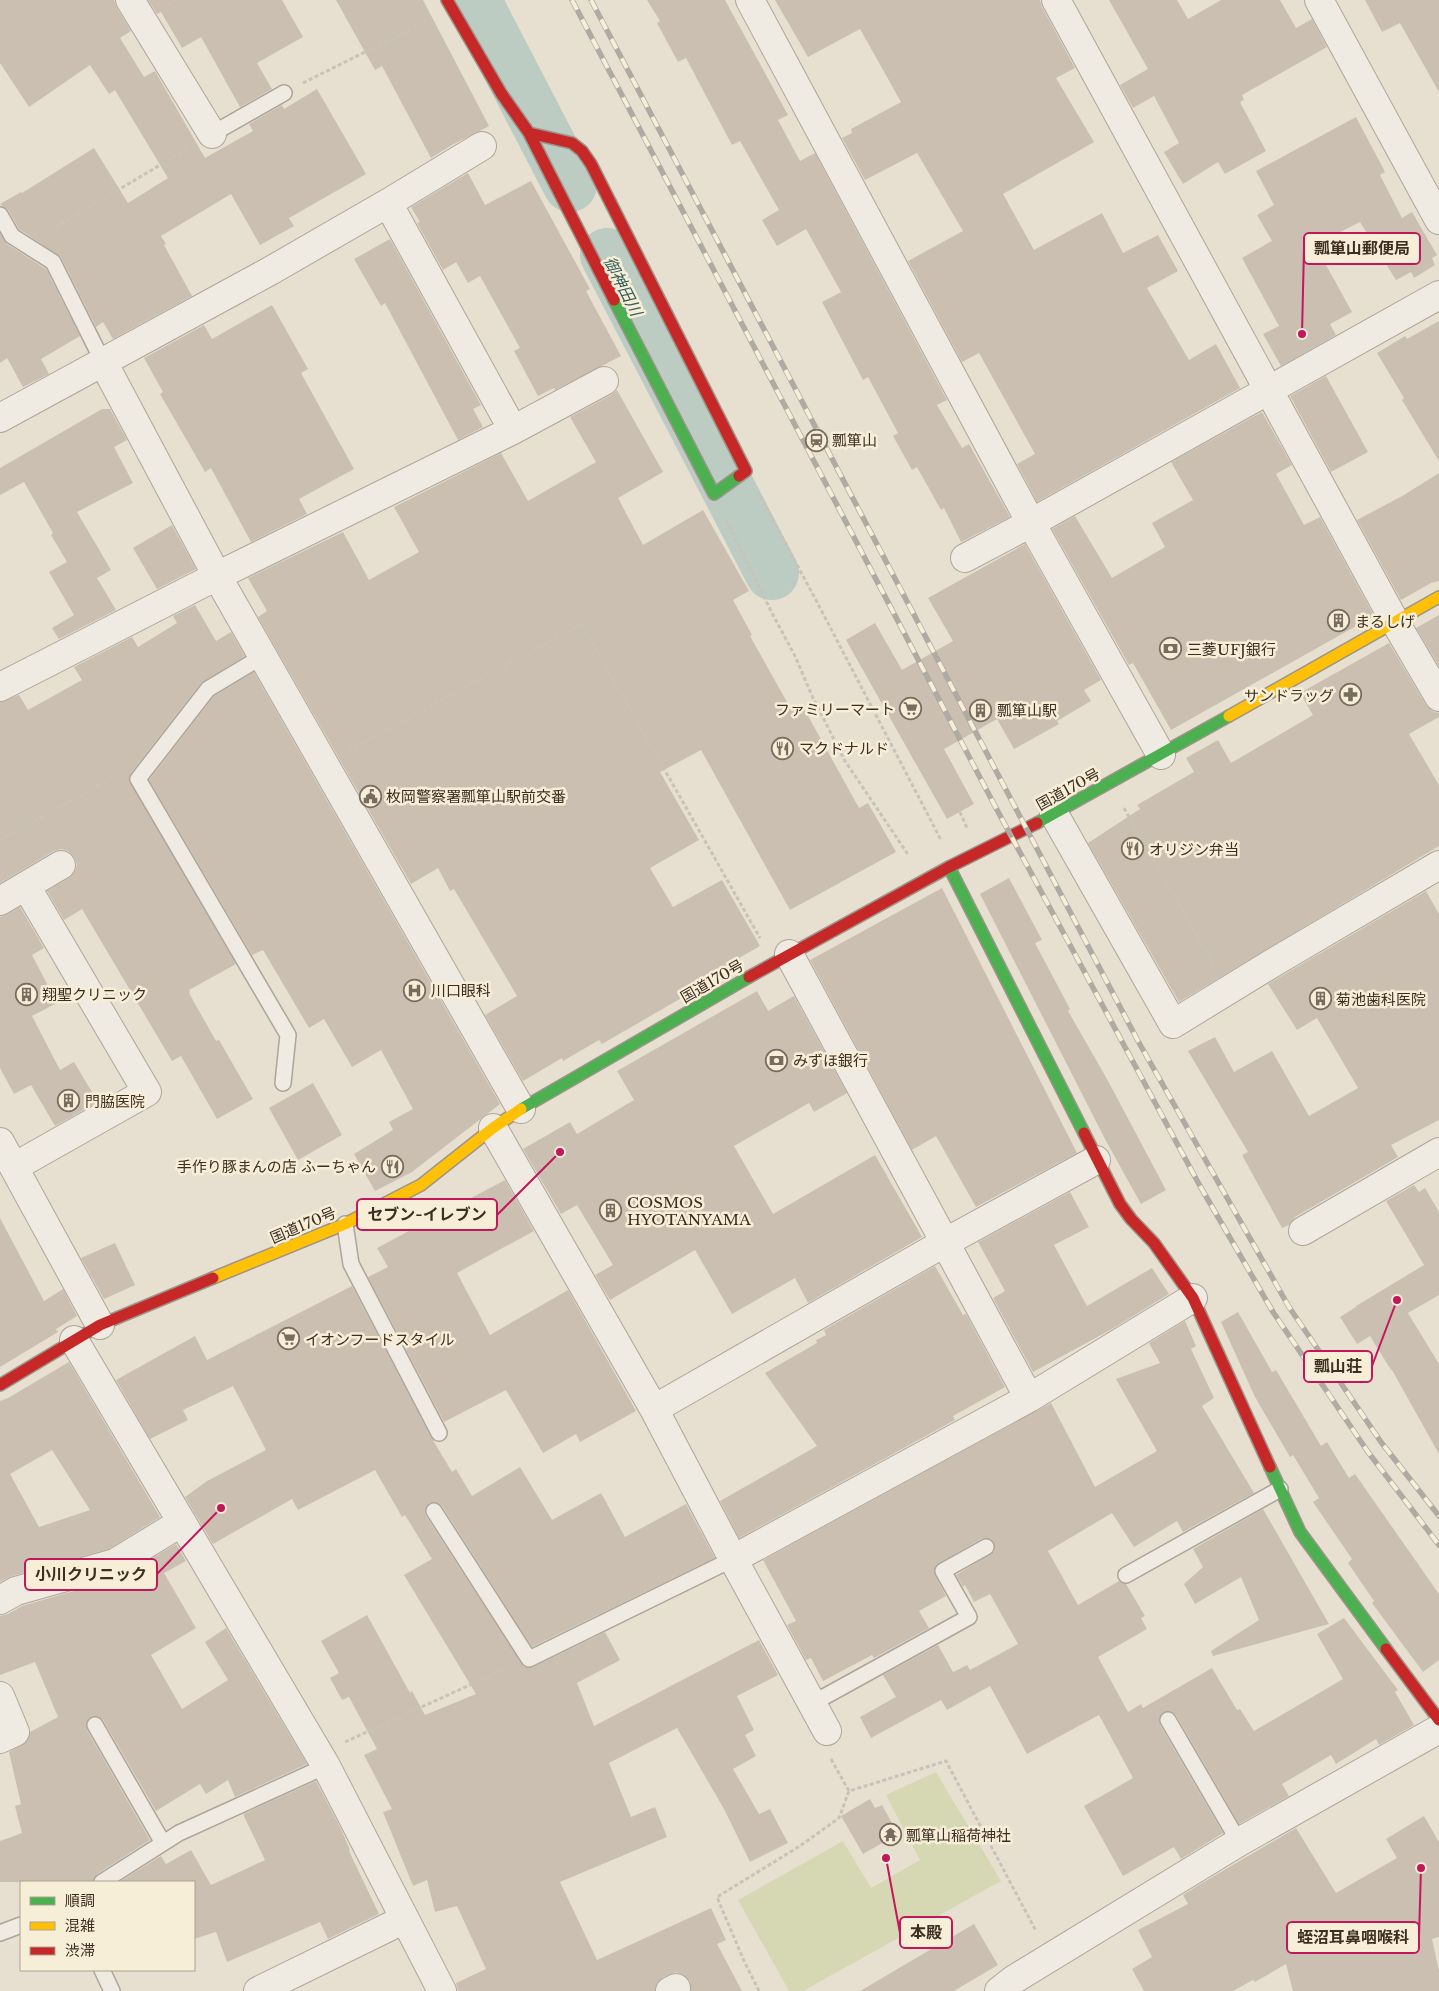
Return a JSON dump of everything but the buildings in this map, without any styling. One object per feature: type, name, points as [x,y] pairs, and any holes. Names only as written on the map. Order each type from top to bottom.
[{"type":"main road","points":[[448,0],[501,93],[534,134],[715,494],[745,472],[592,164],[582,151],[572,143],[534,134]]},
{"type":"main road","name":"国道170号","points":[[0,1385],[100,1326],[345,1224],[502,1145],[521,1109],[782,958],[949,867],[1012,837],[1054,814],[1439,597]]},
{"type":"main road","points":[[949,867],[1120,1204],[1131,1219],[1154,1243],[1193,1298],[1300,1532],[1439,1720]]},
{"type":"street","points":[[130,0],[212,134]]},
{"type":"street","points":[[750,0],[1031,523],[1161,755]]},
{"type":"street","points":[[1056,0],[1395,622],[1439,697]]},
{"type":"street","points":[[1319,0],[1439,220]]},
{"type":"street","points":[[2,411],[103,362],[270,271],[482,146]]},
{"type":"street","points":[[388,203],[513,430]]},
{"type":"street","points":[[965,558],[1439,295]]},
{"type":"street","points":[[103,362],[217,576],[521,1109]]},
{"type":"street","points":[[0,687],[217,576],[513,430],[604,381]]},
{"type":"street","points":[[1054,814],[1173,1024],[1228,989],[1439,865]]},
{"type":"street","points":[[0,901],[61,865]]},
{"type":"street","points":[[14,1167],[147,1092],[26,886]]},
{"type":"street","points":[[782,958],[944,1243],[1029,1398]]},
{"type":"street","points":[[0,1142],[100,1326]]},
{"type":"street","points":[[502,1145],[654,1409],[827,1731]]},
{"type":"street","points":[[1303,1231],[1439,1152]]},
{"type":"street","points":[[654,1409],[944,1243],[1096,1160]]},
{"type":"street","points":[[733,1559],[1029,1398],[1193,1298]]},
{"type":"street","points":[[74,1340],[322,1760],[442,1991]]},
{"type":"street","points":[[0,1600],[16,1591],[115,1563],[182,1522]]},
{"type":"street","points":[[0,1696],[15,1732],[0,1739]]},
{"type":"street","points":[[1011,1987],[1050,1958],[1239,1842],[1439,1729]]},
{"type":"street","points":[[258,1991],[405,1919]]},
{"type":"lane","points":[[212,134],[284,93]]},
{"type":"lane","points":[[0,215],[12,236],[53,262],[103,362]]},
{"type":"lane","points":[[263,656],[208,689],[138,779],[288,1035],[283,1083]]},
{"type":"lane","points":[[345,1224],[351,1264],[439,1433]]},
{"type":"lane","points":[[1126,1575],[1280,1489]]},
{"type":"lane","points":[[434,1511],[528,1659],[733,1559]]},
{"type":"lane","points":[[813,1703],[969,1617],[943,1570],[986,1547]]},
{"type":"lane","points":[[1168,1720],[1239,1842]]},
{"type":"lane","points":[[94,1725],[163,1843]]},
{"type":"lane","points":[[104,1881],[179,1833],[322,1760]]},
{"type":"lane","points":[[0,1933],[20,1925]]},
{"type":"lane","points":[[102,1971],[112,1991]]},
{"type":"path","points":[[284,93],[434,18]]},
{"type":"path","points":[[26,245],[212,134]]},
{"type":"path","points":[[745,472],[818,602],[944,845]]},
{"type":"path","points":[[715,494],[773,616],[795,656],[812,698],[845,761],[911,860]]},
{"type":"path","points":[[323,763],[582,624],[782,958]]},
{"type":"path","points":[[0,840],[121,772]]},
{"type":"path","points":[[1111,782],[1128,817],[1228,989]]},
{"type":"path","points":[[960,812],[969,831]]},
{"type":"path","points":[[322,1760],[528,1659]]},
{"type":"path","points":[[827,1731],[824,1748],[849,1791]]},
{"type":"path","points":[[849,1791],[946,1761],[1050,1958]]},
{"type":"path","points":[[759,1991],[744,1961],[718,1897],[800,1846],[839,1818],[849,1791]]},
{"type":"green space","points":[[936,1772],[1001,1881],[803,1991],[789,1991],[738,1900],[843,1841],[871,1888],[920,1860],[886,1795]]},
{"type":"waterway","name":"御神田川","points":[[474,0],[570,185]]},
{"type":"waterway","name":"御神田川","points":[[607,255],[772,573]]},
{"type":"railway","points":[[572,0],[996,808],[1200,1186],[1273,1312],[1368,1452],[1439,1545]]},
{"type":"railway","points":[[591,0],[1138,1041],[1289,1307],[1381,1442],[1439,1516]]},
{"type":"traffic: fast","points":[[614,300],[714,494],[739,476]]},
{"type":"traffic: fast","points":[[1037,823],[1229,716]]},
{"type":"traffic: fast","points":[[949,867],[1084,1133]]},
{"type":"traffic: fast","points":[[521,1109],[749,977]]},
{"type":"traffic: fast","points":[[1270,1467],[1300,1532],[1386,1649]]},
{"type":"traffic: slow","points":[[1229,716],[1439,597]]},
{"type":"traffic: slow","points":[[213,1278],[345,1224],[421,1185],[493,1128],[521,1109]]},
{"type":"traffic: jam","points":[[447,0],[501,93],[529,133],[614,300]]},
{"type":"traffic: jam","points":[[529,133],[572,143],[582,151],[591,164],[746,471],[739,476]]},
{"type":"traffic: jam","points":[[749,977],[949,867],[1037,823]]},
{"type":"traffic: jam","points":[[1084,1133],[1120,1204],[1131,1219],[1154,1243],[1193,1298],[1270,1467]]},
{"type":"traffic: jam","points":[[0,1385],[100,1325],[213,1278]]},
{"type":"traffic: jam","points":[[1386,1649],[1439,1720]]},
{"type":"place","name":"瓢箪山郵便局","points":[[1302,334]]},
{"type":"place","name":"瓢箪山","points":[[816,440]]},
{"type":"place","name":"まるしげ","points":[[1339,621]]},
{"type":"place","name":"三菱UFJ銀行","points":[[1171,649]]},
{"type":"place","name":"サンドラッグ","points":[[1350,695]]},
{"type":"place","name":"ファミリーマート","points":[[911,709]]},
{"type":"place","name":"瓢箪山駅","points":[[981,710]]},
{"type":"place","name":"マクドナルド","points":[[783,748]]},
{"type":"place","name":"枚岡警察署瓢箪山駅前交番","points":[[370,796]]},
{"type":"place","name":"オリジン弁当","points":[[1133,849]]},
{"type":"place","name":"川口眼科","points":[[415,990]]},
{"type":"place","name":"翔聖クリニック","points":[[26,994]]},
{"type":"place","name":"菊池歯科医院","points":[[1320,999]]},
{"type":"place","name":"みずほ銀行","points":[[777,1060]]},
{"type":"place","name":"門脇医院","points":[[69,1101]]},
{"type":"place","name":"セブン-イレブン","points":[[560,1152]]},
{"type":"place","name":"手作り豚まんの店 ふーちゃん","points":[[392,1166]]},
{"type":"place","name":"COSMOS HYOTANYAMA","points":[[611,1211]]},
{"type":"place","name":"瓢山荘","points":[[1397,1300]]},
{"type":"place","name":"イオンフードスタイル","points":[[289,1339]]},
{"type":"place","name":"小川クリニック","points":[[221,1508]]},
{"type":"place","name":"瓢箪山稲荷神社","points":[[890,1835]]},
{"type":"place","name":"本殿","points":[[886,1858]]},
{"type":"place","name":"蛭沼耳鼻咽喉科","points":[[1421,1868]]}]
